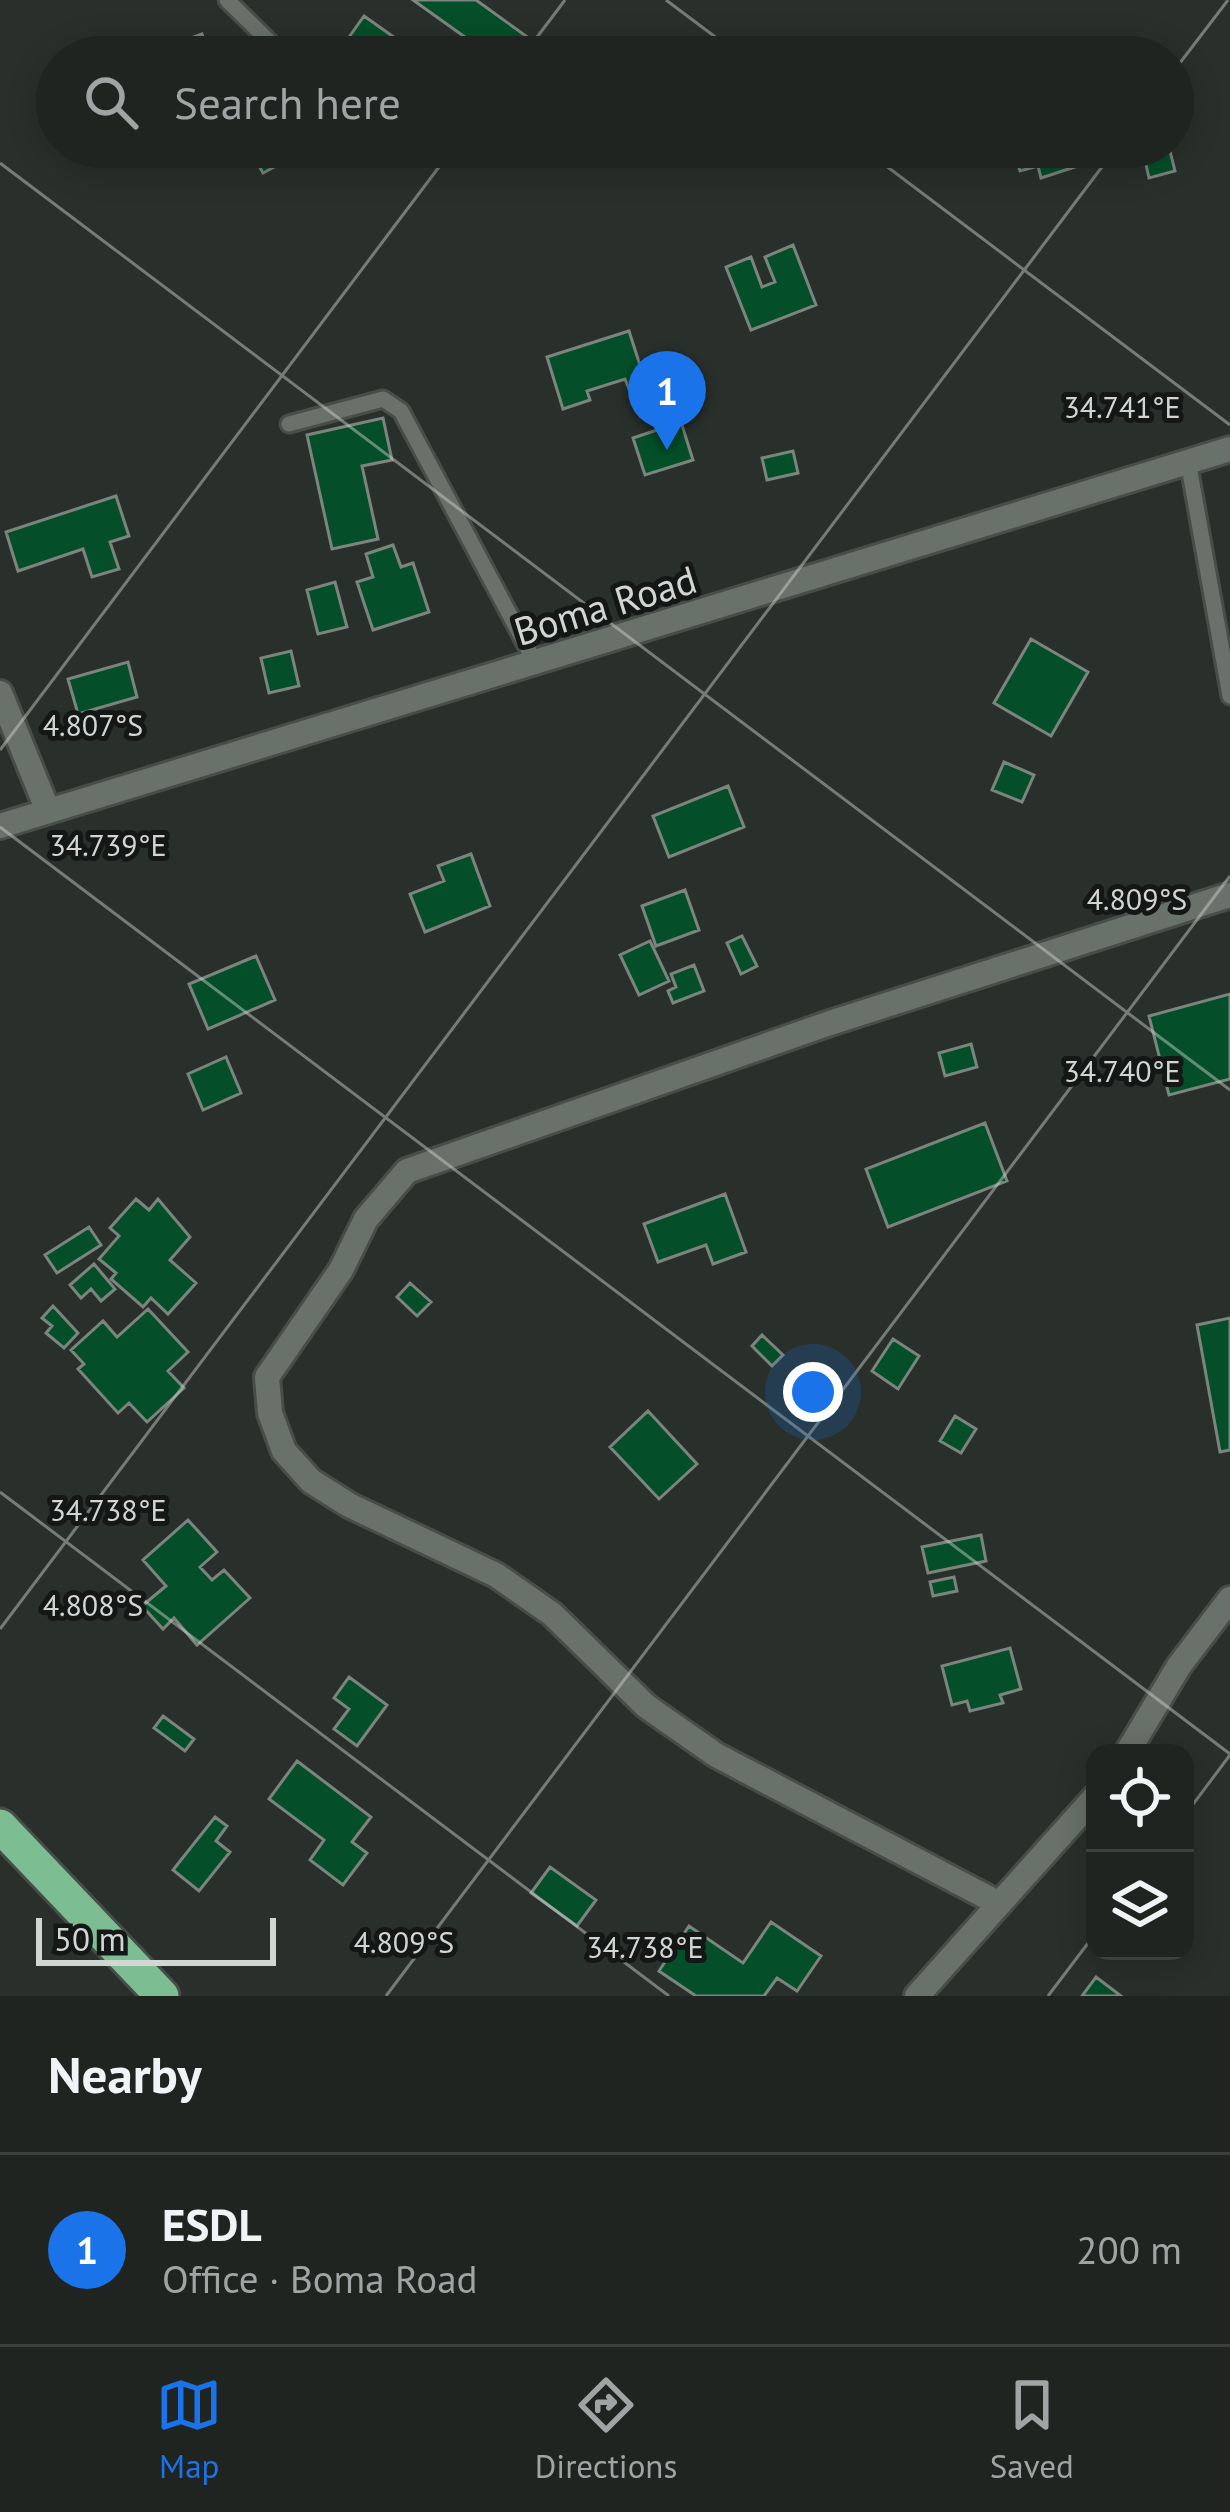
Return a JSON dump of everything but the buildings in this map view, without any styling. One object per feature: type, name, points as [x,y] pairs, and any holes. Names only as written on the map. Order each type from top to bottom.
[{"type":"highway","points":[[0,1826],[162,1996]]},
{"type":"street","name":"Boma Road","points":[[0,826],[536,664],[999,515],[1230,449]]},
{"type":"street","points":[[0,693],[48,811]]},
{"type":"street","points":[[996,1902],[716,1756],[646,1706],[552,1614],[496,1575],[349,1505],[311,1481],[284,1451],[270,1413],[267,1377],[341,1270],[366,1219],[389,1189],[419,1165],[830,1023],[1230,895]]},
{"type":"street","points":[[1132,1744],[1179,1666],[1230,1599]]},
{"type":"street","points":[[917,1996],[996,1902],[1086,1807]]},
{"type":"lane","points":[[227,0],[264,36]]},
{"type":"lane","points":[[289,424],[383,399],[401,412],[536,664]]},
{"type":"lane","points":[[1188,461],[1230,697]]},
{"type":"place","name":"ESDL","points":[[667,450]]}]
